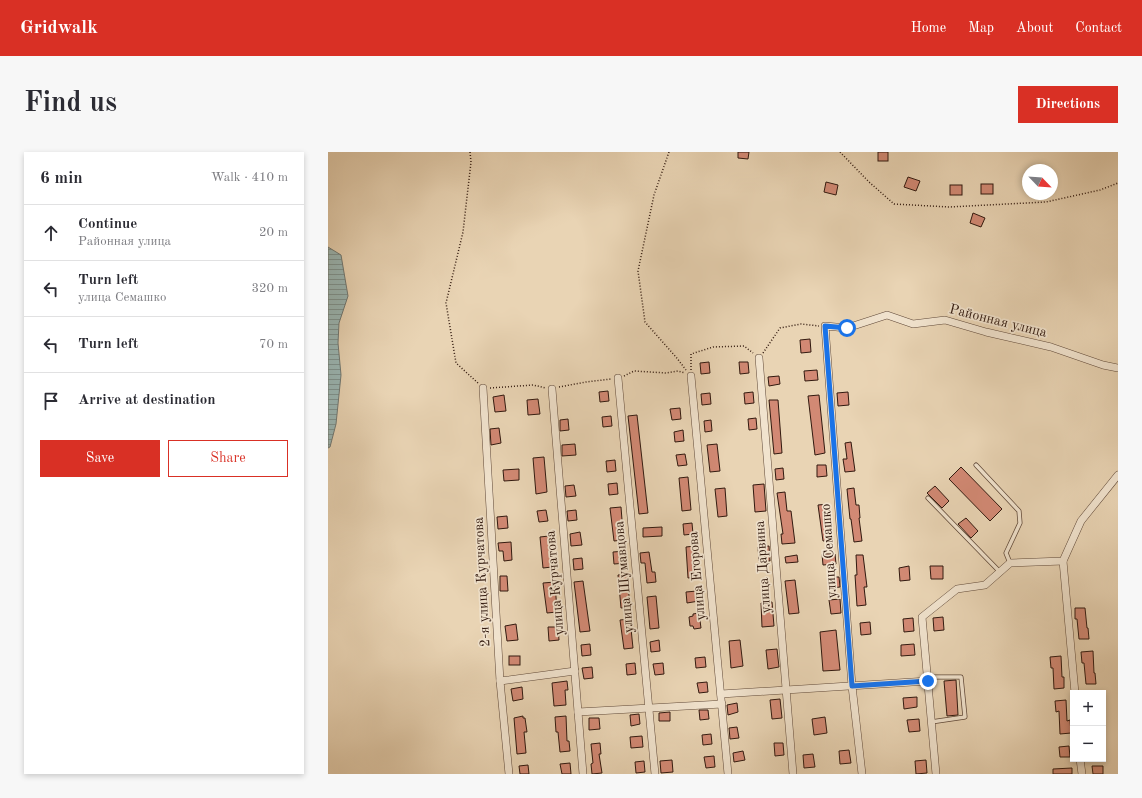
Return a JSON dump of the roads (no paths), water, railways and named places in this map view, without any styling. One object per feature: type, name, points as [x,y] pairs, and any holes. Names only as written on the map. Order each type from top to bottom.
[{"type":"street","name":"Районная улица","points":[[825,326],[847,328],[887,315],[913,324],[945,320],[986,332],[1051,347],[1103,365],[1118,368]]},
{"type":"street","name":"улица Семашко","points":[[825,326],[852,686],[862,774]]},
{"type":"street","name":"улица Дарвина","points":[[759,358],[793,774]]},
{"type":"street","name":"улица Егорова","points":[[691,376],[728,774]]},
{"type":"street","name":"улица Шумавцова","points":[[618,378],[655,774]]},
{"type":"street","name":"2-я улица Курчатова","points":[[484,388],[500,681],[509,774]]},
{"type":"street","name":"улица Курчатова","points":[[552,389],[583,774]]},
{"type":"street","points":[[1075,690],[1063,561],[1081,521],[1118,475]]},
{"type":"street","points":[[936,774],[922,617],[957,589],[985,585],[1010,563],[1063,561]]},
{"type":"street","points":[[500,681],[575,671]]},
{"type":"street","points":[[721,694],[852,686],[928,679]]},
{"type":"street","points":[[578,712],[722,704]]},
{"type":"street","points":[[1080,762],[1082,774]]},
{"type":"lane","points":[[976,465],[1019,511],[1020,524],[1006,553],[1010,563]]},
{"type":"lane","points":[[928,498],[1000,572]]},
{"type":"lane","points":[[928,679],[962,677],[965,717],[931,722]]},
{"type":"water","points":[[328,247],[341,255],[348,296],[339,323],[338,343],[341,375],[336,424],[330,447],[328,448]]}]
